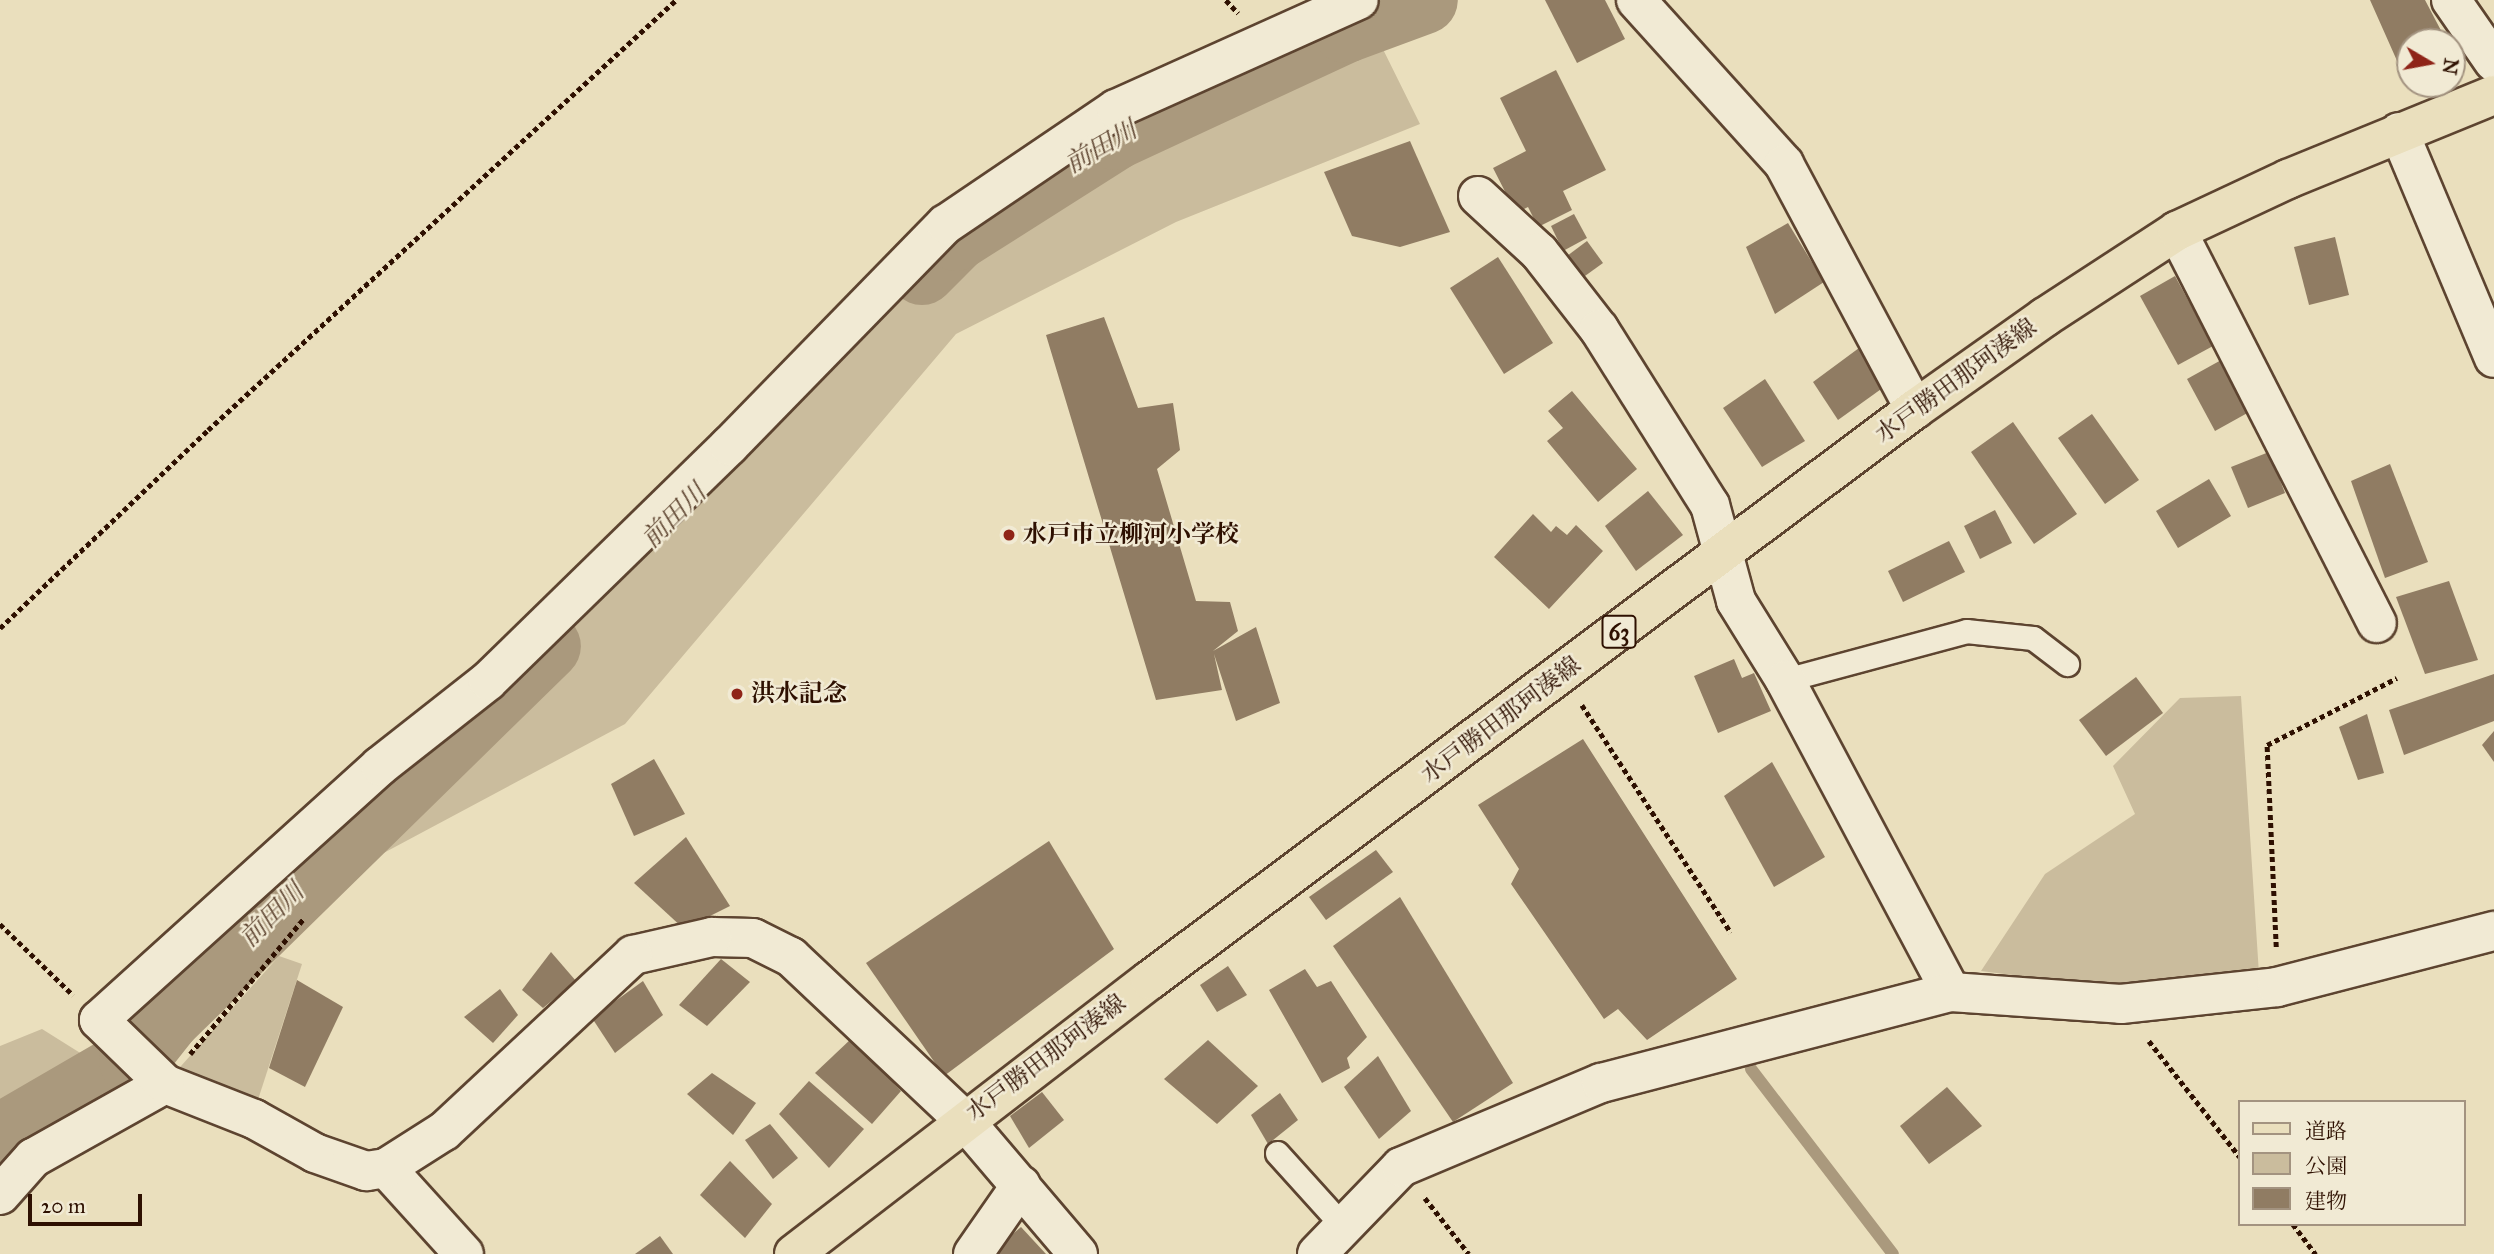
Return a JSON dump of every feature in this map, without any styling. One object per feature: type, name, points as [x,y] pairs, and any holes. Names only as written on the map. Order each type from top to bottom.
[{"type":"main road","name":"水戸勝田那珂湊線","points":[[794,1254],[964,1120],[1725,554],[1915,409],[2177,231],[2399,132],[2494,95]]},
{"type":"street","points":[[1078,1254],[964,1120],[792,957],[753,938],[712,937],[632,955],[444,1131],[386,1168],[366,1171],[315,1153],[254,1119],[165,1084],[99,1020],[380,766],[488,681],[729,446],[946,224],[1116,109],[1359,0]]},
{"type":"street","points":[[1636,0],[1784,164],[1915,409]]},
{"type":"street","points":[[2451,0],[2494,62]]},
{"type":"street","points":[[2399,132],[2494,358]]},
{"type":"street","points":[[1478,196],[1539,252],[1599,330],[1710,505],[1737,601],[1785,680],[1951,992]]},
{"type":"street","points":[[2177,231],[2377,623]]},
{"type":"street","points":[[1317,1254],[1401,1167],[1601,1083],[1951,992],[2121,1004],[2277,987],[2494,931]]},
{"type":"street","points":[[0,1195],[33,1158],[165,1084]]},
{"type":"street","points":[[386,1168],[464,1254]]},
{"type":"street","points":[[973,1254],[1021,1185]]},
{"type":"lane","points":[[1785,680],[1966,631],[2034,638],[2067,664]]},
{"type":"lane","points":[[1277,1153],[1343,1226]]},
{"type":"path","points":[[0,628],[208,430],[676,0]]},
{"type":"path","points":[[1562,675],[1731,933]]},
{"type":"path","points":[[2277,987],[2267,745],[2397,678]]},
{"type":"path","points":[[165,1084],[304,918]]},
{"type":"path","points":[[0,924],[99,1020]]},
{"type":"path","points":[[2121,1004],[2238,1154]]},
{"type":"path","points":[[1401,1167],[1469,1254]]},
{"type":"path","points":[[2295,1226],[2316,1254]]},
{"type":"green space","points":[[1369,21],[1420,124],[1176,222],[956,334],[625,724],[320,887],[956,237]]},
{"type":"green space","points":[[2241,696],[2259,974],[2121,989],[1981,971],[2045,874],[2135,814],[2113,766],[2180,698]]},
{"type":"green space","points":[[279,956],[302,964],[254,1112],[165,1084]]},
{"type":"green space","points":[[42,1029],[109,1071],[0,1121],[0,1046]]},
{"type":"building","points":[[1545,0],[1605,0],[1625,39],[1577,63]]},
{"type":"building","points":[[2370,0],[2425,0],[2440,28],[2396,28],[2396,58]]},
{"type":"building","points":[[1556,70],[1606,170],[1563,191],[1572,210],[1538,227],[1528,207],[1516,213],[1493,168],[1526,151],[1500,98]]},
{"type":"building","points":[[1410,141],[1450,232],[1400,247],[1352,236],[1324,172]]},
{"type":"building","points":[[1574,214],[1587,238],[1563,251],[1551,226]]},
{"type":"building","points":[[1788,223],[1824,282],[1775,314],[1746,247]]},
{"type":"building","points":[[2335,237],[2349,295],[2309,305],[2294,247]]},
{"type":"building","points":[[1587,241],[1603,263],[1578,281],[1563,259]]},
{"type":"building","points":[[1498,257],[1553,343],[1504,374],[1450,288]]},
{"type":"building","points":[[2175,276],[2213,346],[2178,365],[2140,296]]},
{"type":"building","points":[[1104,317],[1138,408],[1173,403],[1180,450],[1157,469],[1196,601],[1230,602],[1238,631],[1213,651],[1256,627],[1280,703],[1236,721],[1214,654],[1222,690],[1156,700],[1046,335]]},
{"type":"building","points":[[1859,348],[1884,387],[1838,420],[1813,382]]},
{"type":"building","points":[[2223,359],[2251,411],[2215,431],[2187,379]]},
{"type":"building","points":[[1765,379],[1805,441],[1762,467],[1723,408]]},
{"type":"building","points":[[1572,391],[1637,469],[1598,502],[1547,441],[1563,428],[1548,411]]},
{"type":"building","points":[[2092,414],[2139,480],[2105,504],[2058,438]]},
{"type":"building","points":[[2013,422],[2077,514],[2034,544],[1971,452]]},
{"type":"building","points":[[2269,452],[2285,493],[2248,508],[2231,467]]},
{"type":"building","points":[[2390,464],[2428,562],[2385,578],[2351,481]]},
{"type":"building","points":[[2209,479],[2231,516],[2178,548],[2156,511]]},
{"type":"building","points":[[1648,491],[1683,535],[1636,571],[1605,526]]},
{"type":"building","points":[[1995,510],[2012,543],[1980,559],[1964,526]]},
{"type":"building","points":[[1533,514],[1551,532],[1556,526],[1567,535],[1576,525],[1603,551],[1549,609],[1494,557]]},
{"type":"building","points":[[1949,541],[1965,572],[1903,602],[1888,571]]},
{"type":"building","points":[[2449,581],[2478,660],[2425,674],[2396,597]]},
{"type":"building","points":[[1734,659],[1742,678],[1754,673],[1771,711],[1718,733],[1694,676]]},
{"type":"building","points":[[2494,674],[2494,721],[2404,755],[2389,710]]},
{"type":"building","points":[[2136,677],[2163,713],[2106,756],[2079,720]]},
{"type":"building","points":[[2367,714],[2384,773],[2358,780],[2339,727]]},
{"type":"building","points":[[2494,731],[2494,762],[2482,745]]},
{"type":"building","points":[[1583,739],[1737,979],[1647,1040],[1618,1009],[1604,1019],[1511,884],[1519,869],[1478,805]]},
{"type":"building","points":[[654,759],[685,814],[634,836],[611,784]]},
{"type":"building","points":[[1772,762],[1825,857],[1774,887],[1724,796]]},
{"type":"building","points":[[686,837],[730,906],[684,929],[634,883]]},
{"type":"building","points":[[1049,841],[1114,949],[944,1076],[866,963]]},
{"type":"building","points":[[1376,850],[1393,872],[1326,920],[1309,897]]},
{"type":"building","points":[[1400,897],[1513,1083],[1453,1122],[1333,946]]},
{"type":"building","points":[[551,952],[576,981],[543,1008],[522,990]]},
{"type":"building","points":[[721,959],[750,982],[707,1026],[679,1005]]},
{"type":"building","points":[[1228,966],[1247,995],[1217,1012],[1200,985]]},
{"type":"building","points":[[1305,969],[1317,987],[1331,981],[1367,1037],[1347,1058],[1350,1068],[1322,1083],[1269,990]]},
{"type":"building","points":[[297,980],[343,1007],[305,1087],[269,1068]]},
{"type":"building","points":[[643,981],[663,1015],[615,1053],[592,1018]]},
{"type":"building","points":[[500,989],[518,1015],[493,1043],[464,1017]]},
{"type":"building","points":[[852,1038],[901,1091],[872,1124],[815,1073]]},
{"type":"building","points":[[1208,1040],[1258,1086],[1217,1124],[1164,1079]]},
{"type":"building","points":[[1378,1056],[1411,1111],[1379,1139],[1344,1087]]},
{"type":"building","points":[[712,1073],[756,1103],[733,1135],[687,1094]]},
{"type":"building","points":[[809,1081],[864,1129],[829,1168],[779,1114]]},
{"type":"building","points":[[1947,1087],[1982,1126],[1929,1164],[1900,1126]]},
{"type":"building","points":[[1042,1092],[1064,1120],[1029,1148],[1010,1116]]},
{"type":"building","points":[[1280,1093],[1298,1120],[1268,1144],[1251,1115]]},
{"type":"building","points":[[770,1124],[798,1158],[773,1179],[745,1140]]},
{"type":"building","points":[[730,1161],[772,1204],[745,1238],[700,1195]]},
{"type":"building","points":[[1021,1227],[1046,1254],[996,1254],[994,1250]]},
{"type":"building","points":[[660,1236],[673,1254],[635,1254]]},
{"type":"waterway","name":"前田川","points":[[922,271],[956,237],[1115,136],[1346,29],[1424,0]]},
{"type":"waterway","name":"前田川","points":[[0,1138],[133,1061],[166,1019],[547,646]]},
{"type":"waterway","points":[[1751,1069],[1893,1254]]},
{"type":"place","name":"水戸市立柳河小学校","points":[[1009,535]]},
{"type":"place","name":"洪水記念","points":[[737,694]]}]
